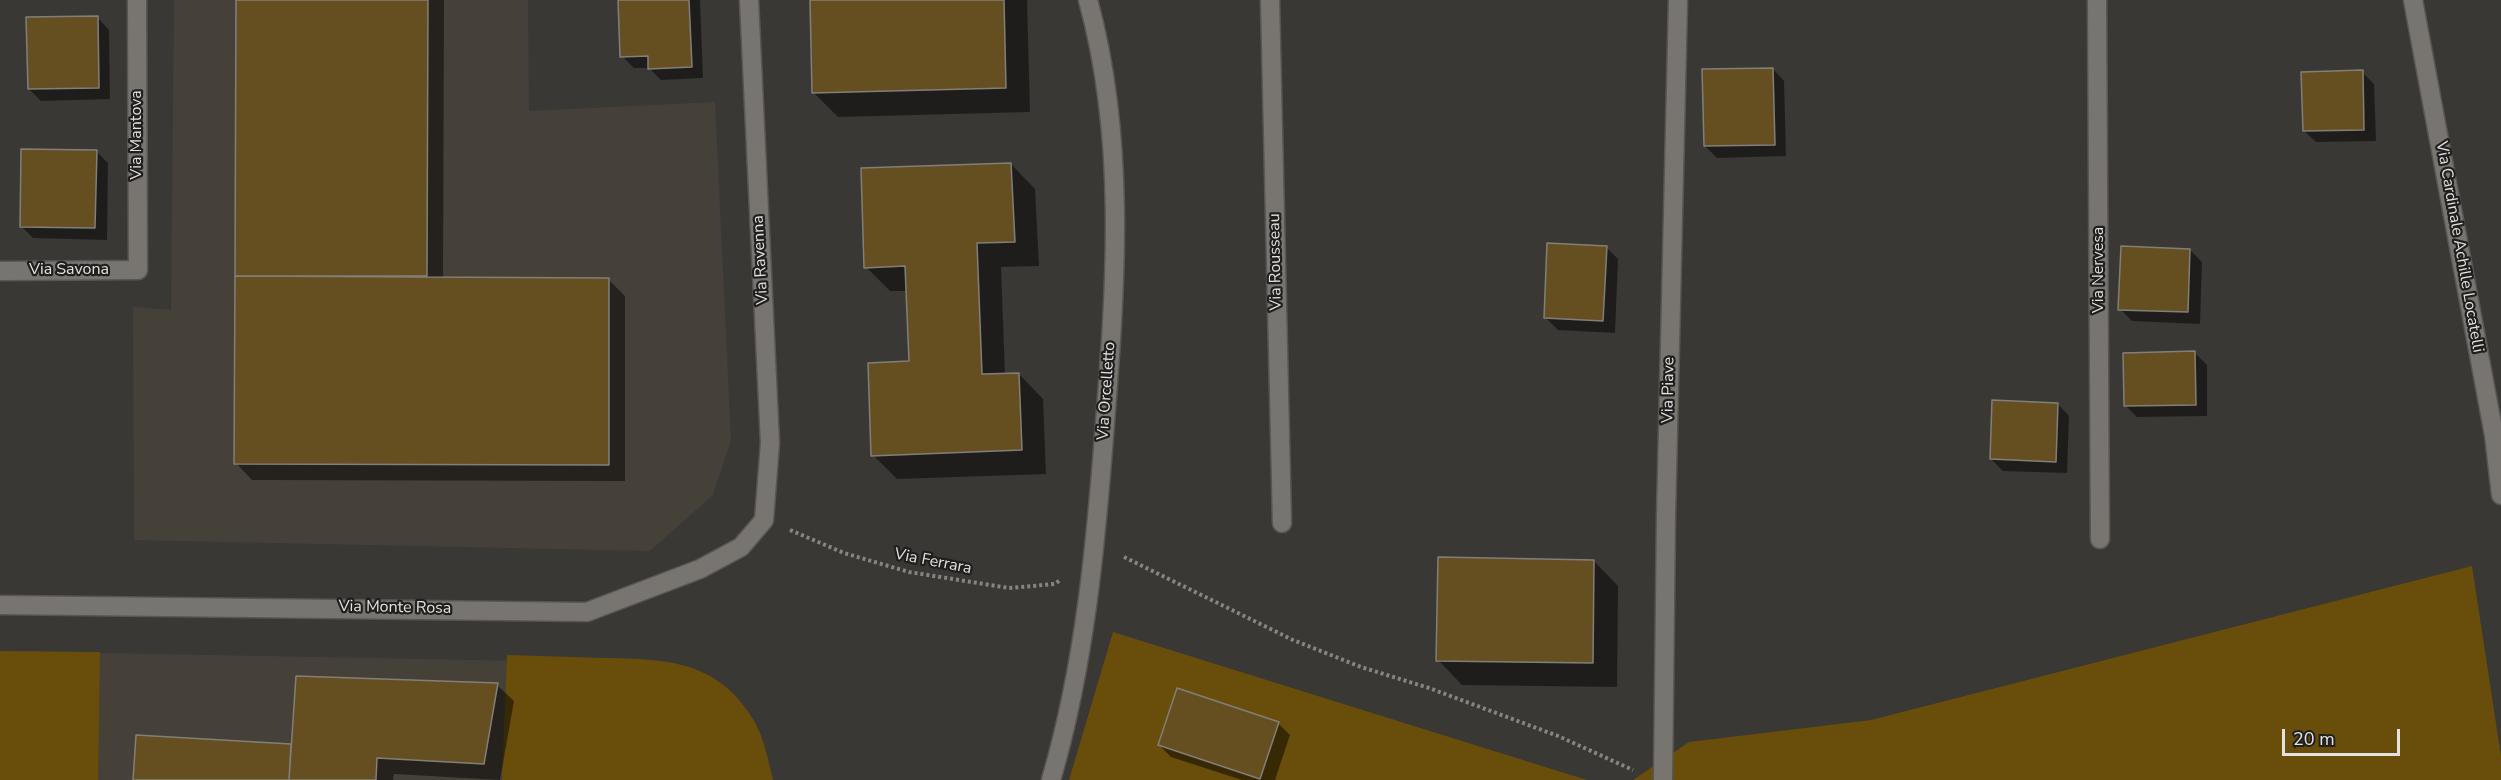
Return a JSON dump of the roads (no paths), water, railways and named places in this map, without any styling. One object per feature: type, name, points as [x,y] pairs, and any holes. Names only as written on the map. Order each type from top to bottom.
[{"type":"street","name":"Via Mantova","points":[[137,0],[138,270]]},
{"type":"street","name":"Via Ravenna","points":[[749,0],[770,443],[764,520]]},
{"type":"street","name":"Via Orcelletto","points":[[1051,780],[1072,696],[1095,553],[1117,228],[1111,128],[1096,28],[1088,0]]},
{"type":"street","name":"Via Rousseau","points":[[1270,0],[1282,524]]},
{"type":"street","name":"Via Piave","points":[[1663,780],[1666,504],[1678,0]]},
{"type":"street","name":"Via Nervesa","points":[[2097,0],[2100,539]]},
{"type":"street","name":"Via Cardinale Achille Locatelli","points":[[2413,0],[2497,436],[2501,495]]},
{"type":"street","name":"Via Savona","points":[[0,271],[138,270]]},
{"type":"street","name":"Via Monte Rosa","points":[[0,604],[587,612],[700,569],[741,547],[764,520]]}]
